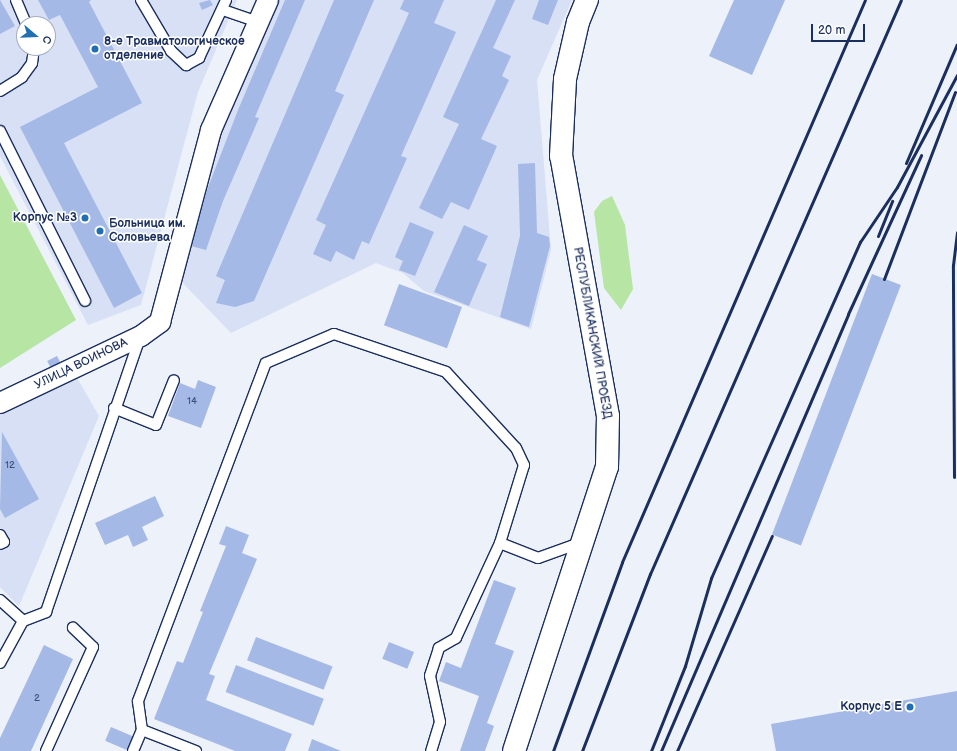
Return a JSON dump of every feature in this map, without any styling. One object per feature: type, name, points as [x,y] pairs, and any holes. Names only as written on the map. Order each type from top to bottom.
[{"type":"main road","name":"РЕСПУБЛИКАНСКИЙ ПРОЕЗД","points":[[514,751],[607,468],[608,416],[560,156],[565,79],[587,0]]},
{"type":"street","points":[[258,22],[268,0]]},
{"type":"street","name":"УЛИЦА ВОИНОВА","points":[[0,403],[141,336],[160,322],[211,130],[258,22]]},
{"type":"lane","points":[[16,0],[23,16]]},
{"type":"lane","points":[[141,0],[171,51],[186,65],[199,58],[223,10],[226,0]]},
{"type":"lane","points":[[223,10],[258,22]]},
{"type":"lane","points":[[0,91],[22,77],[32,63],[33,56]]},
{"type":"lane","points":[[0,131],[85,301]]},
{"type":"lane","points":[[133,751],[142,730],[138,701],[266,363],[334,334],[446,372],[516,448],[524,465],[500,543],[456,638],[439,648],[430,676],[440,722],[431,751]]},
{"type":"lane","points":[[0,663],[22,622],[46,612],[114,408],[141,336]]},
{"type":"lane","points":[[114,408],[156,425],[174,380]]},
{"type":"lane","points":[[0,535],[4,542],[0,544]]},
{"type":"lane","points":[[500,543],[538,558],[584,541]]},
{"type":"lane","points":[[0,600],[22,622]]},
{"type":"lane","points":[[46,751],[93,647],[73,628]]},
{"type":"lane","points":[[142,730],[196,751]]},
{"type":"shaded area","name":"Больница им. Соловьева","points":[[0,0],[237,0],[198,92],[141,305],[88,325],[0,156]]},
{"type":"shaded area","points":[[278,0],[572,0],[537,80],[551,250],[531,329],[424,291],[403,273],[376,263],[231,333],[178,278],[219,135]]},
{"type":"shaded area","points":[[76,376],[99,416],[19,606],[0,587],[0,413]]},
{"type":"green space","points":[[0,175],[76,320],[0,368]]},
{"type":"green space","points":[[612,196],[625,225],[633,289],[621,310],[604,288],[594,212],[602,201]]},
{"type":"building","points":[[0,0],[15,26],[0,34]]},
{"type":"building","name":"Корпус №3","points":[[38,0],[91,0],[89,2],[142,103],[64,143],[142,293],[114,308],[20,127],[98,87],[60,15],[56,17],[47,16]]},
{"type":"building","points":[[210,0],[213,5],[202,10],[199,3]]},
{"type":"building","points":[[285,0],[305,0],[255,117],[259,118],[223,201],[206,250],[191,246],[207,190],[238,110]]},
{"type":"building","points":[[334,0],[374,0],[335,91],[344,95],[254,301],[235,307],[216,303],[225,280],[216,276]]},
{"type":"building","points":[[404,0],[444,0],[434,23],[456,32],[401,156],[407,158],[369,244],[362,241],[354,260],[336,251],[331,262],[313,254],[326,225],[316,220],[409,13],[400,9]]},
{"type":"building","points":[[496,0],[515,0],[493,48],[511,56],[502,76],[509,80],[481,139],[497,146],[469,210],[451,202],[442,219],[419,208],[459,124],[443,117]]},
{"type":"building","points":[[539,0],[558,0],[548,25],[532,19]]},
{"type":"building","points":[[734,0],[785,0],[752,75],[709,56]]},
{"type":"building","points":[[535,163],[537,233],[549,237],[550,246],[529,327],[500,317],[520,236],[518,164]]},
{"type":"building","points":[[410,222],[434,232],[415,276],[399,270],[403,261],[395,257]]},
{"type":"building","points":[[464,225],[488,236],[477,260],[487,264],[469,306],[434,292]]},
{"type":"building","points":[[872,274],[901,285],[801,546],[772,534]]},
{"type":"building","points":[[399,284],[462,307],[447,348],[384,325]]},
{"type":"building","points":[[57,356],[60,362],[50,367],[47,361]]},
{"type":"building","points":[[198,380],[216,387],[201,428],[168,416],[180,383],[195,389]]},
{"type":"building","points":[[2,432],[39,499],[5,518],[0,509]]},
{"type":"building","points":[[155,496],[164,516],[142,527],[148,540],[133,547],[128,535],[105,545],[95,523]]},
{"type":"building","points":[[226,526],[249,535],[242,553],[257,559],[209,674],[215,676],[206,700],[292,734],[285,751],[235,751],[154,719],[177,661],[183,663],[203,612],[200,611],[226,546],[219,544]]},
{"type":"building","points":[[494,580],[516,588],[495,644],[514,651],[487,723],[494,726],[485,751],[460,751],[479,696],[439,681],[446,662],[461,668]]},
{"type":"building","points":[[256,637],[333,666],[324,690],[247,660]]},
{"type":"building","points":[[389,642],[414,652],[407,669],[382,659]]},
{"type":"building","points":[[44,645],[73,659],[31,751],[0,751],[0,738]]},
{"type":"building","points":[[236,665],[324,699],[313,726],[226,692]]},
{"type":"building","name":"Корпус 5 E","points":[[957,691],[957,751],[776,751],[771,724]]},
{"type":"building","points":[[111,727],[135,737],[129,751],[105,741]]},
{"type":"building","points":[[312,739],[341,751],[308,751]]},
{"type":"railway","points":[[553,751],[622,562],[865,0]]},
{"type":"railway","points":[[582,751],[650,574],[901,0]]},
{"type":"railway","points":[[906,163],[957,44]]},
{"type":"railway","points":[[651,751],[685,666],[711,578],[860,242],[897,187],[957,75]]},
{"type":"railway","points":[[884,279],[955,92]]},
{"type":"railway","points":[[661,751],[848,314],[921,155]]},
{"type":"railway","points":[[878,236],[892,201]]},
{"type":"railway","points":[[954,477],[953,265],[957,232]]},
{"type":"railway","points":[[677,751],[772,536]]},
{"type":"place","name":"8-е Травматологическое отделение","points":[[95,49]]},
{"type":"place","name":"Корпус №3","points":[[85,218]]},
{"type":"place","name":"Больница им. Соловьева","points":[[100,231]]},
{"type":"place","name":"Корпус 5 E","points":[[910,707]]}]
